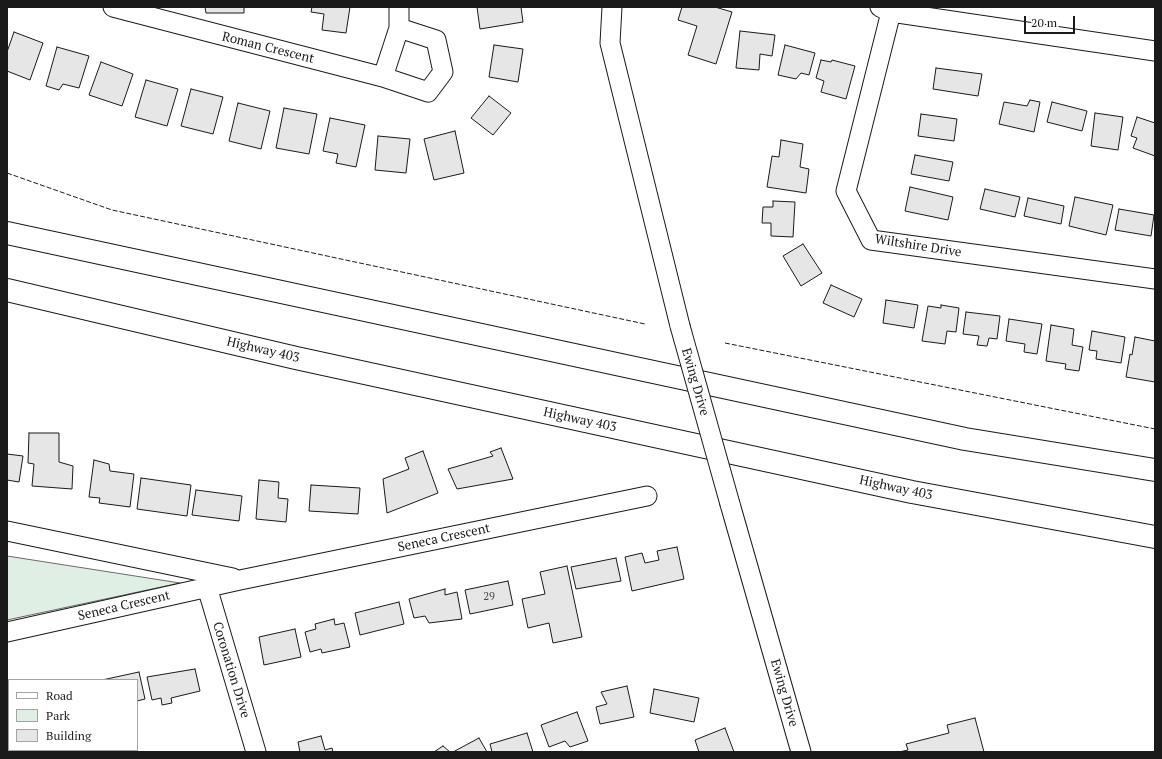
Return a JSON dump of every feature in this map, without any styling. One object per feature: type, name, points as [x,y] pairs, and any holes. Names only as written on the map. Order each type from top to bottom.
[{"type":"highway","points":[[7,233],[965,439],[1155,470]]},
{"type":"highway","name":"Highway 403","points":[[7,290],[296,358],[912,492],[1155,537]]},
{"type":"street","name":"Roman Crescent","points":[[112,7],[153,13],[383,77],[428,92],[443,72],[436,40],[398,28]]},
{"type":"street","points":[[383,77],[398,28],[399,7]]},
{"type":"street","name":"Ewing Drive","points":[[612,7],[610,43],[680,326],[801,752]]},
{"type":"street","points":[[885,9],[1155,51]]},
{"type":"street","name":"Wiltshire Drive","points":[[885,9],[846,191],[871,240],[1155,279]]},
{"type":"street","name":"Seneca Crescent","points":[[7,632],[207,587],[647,496]]},
{"type":"street","name":"Seneca Crescent","points":[[7,531],[240,580]]},
{"type":"street","name":"Coronation Drive","points":[[207,587],[256,752]]},
{"type":"green space","points":[[7,556],[180,583],[7,620]]},
{"type":"building","points":[[205,7],[244,7],[244,13],[206,13]]},
{"type":"building","points":[[312,7],[350,7],[346,33],[322,30],[324,14],[311,12]]},
{"type":"building","points":[[477,7],[521,7],[523,22],[480,29]]},
{"type":"building","points":[[682,7],[715,7],[732,12],[716,64],[688,55],[697,26],[678,20]]},
{"type":"building","points":[[740,31],[775,35],[772,56],[760,54],[759,70],[736,68]]},
{"type":"building","points":[[14,32],[43,43],[30,80],[7,71],[7,52]]},
{"type":"building","points":[[494,45],[523,49],[518,82],[489,77]]},
{"type":"building","points":[[785,45],[815,53],[809,75],[801,73],[796,79],[778,75]]},
{"type":"building","points":[[57,47],[89,56],[79,88],[63,84],[59,90],[46,86]]},
{"type":"building","points":[[821,60],[831,62],[832,60],[855,66],[846,99],[821,92],[824,81],[816,78]]},
{"type":"building","points":[[101,62],[133,74],[122,106],[89,95]]},
{"type":"building","points":[[936,68],[982,74],[978,96],[933,89]]},
{"type":"building","points":[[146,80],[178,89],[167,126],[135,117]]},
{"type":"building","points":[[191,89],[223,97],[213,134],[181,126]]},
{"type":"building","points":[[489,96],[511,113],[493,135],[471,118]]},
{"type":"building","points":[[1030,100],[1040,102],[1034,132],[999,124],[1004,102],[1027,106]]},
{"type":"building","points":[[1052,102],[1087,111],[1082,131],[1047,122]]},
{"type":"building","points":[[238,103],[270,111],[261,149],[229,141]]},
{"type":"building","points":[[284,108],[317,114],[309,154],[276,148]]},
{"type":"building","points":[[1095,113],[1123,117],[1118,150],[1091,146]]},
{"type":"building","points":[[921,114],[957,119],[954,141],[918,136]]},
{"type":"building","points":[[1137,117],[1155,123],[1155,156],[1133,148],[1137,138],[1131,136]]},
{"type":"building","points":[[330,118],[365,125],[356,167],[336,163],[338,154],[323,151]]},
{"type":"building","points":[[455,131],[464,173],[434,180],[424,139]]},
{"type":"building","points":[[378,136],[410,139],[406,173],[375,170]]},
{"type":"building","points":[[781,140],[803,144],[800,167],[809,169],[806,193],[767,187],[772,156],[779,157]]},
{"type":"building","points":[[915,155],[953,162],[949,181],[911,174]]},
{"type":"building","points":[[910,187],[953,197],[948,220],[905,211]]},
{"type":"building","points":[[985,189],[1020,197],[1015,217],[980,209]]},
{"type":"building","points":[[1075,197],[1113,205],[1106,235],[1069,226]]},
{"type":"building","points":[[1028,198],[1064,206],[1061,224],[1024,216]]},
{"type":"building","points":[[773,201],[795,202],[793,237],[771,236],[771,223],[762,223],[763,207],[773,207]]},
{"type":"building","points":[[1119,209],[1154,215],[1151,236],[1115,230]]},
{"type":"building","points":[[803,244],[822,273],[801,286],[783,256]]},
{"type":"building","points":[[831,285],[862,299],[854,317],[823,303]]},
{"type":"building","points":[[886,300],[918,305],[914,328],[883,323]]},
{"type":"building","points":[[941,305],[959,308],[956,332],[947,331],[945,344],[922,341],[928,306],[941,308]]},
{"type":"building","points":[[966,312],[1000,316],[997,339],[989,338],[987,346],[977,345],[979,336],[963,334]]},
{"type":"building","points":[[1009,319],[1042,324],[1037,354],[1024,352],[1025,344],[1006,341]]},
{"type":"building","points":[[1051,325],[1074,329],[1072,345],[1083,347],[1079,371],[1065,369],[1066,364],[1046,361]]},
{"type":"building","points":[[1092,331],[1125,337],[1121,363],[1096,359],[1097,351],[1089,350]]},
{"type":"building","points":[[1135,337],[1155,341],[1155,382],[1126,377]]},
{"type":"building","points":[[29,433],[59,433],[59,462],[73,466],[72,489],[32,486],[34,464],[28,463]]},
{"type":"building","points":[[501,448],[513,479],[457,489],[448,469],[493,456],[490,452]]},
{"type":"building","points":[[423,451],[438,493],[387,513],[383,479],[409,469],[405,458]]},
{"type":"building","points":[[7,454],[23,456],[19,482],[7,480]]},
{"type":"building","points":[[94,460],[109,464],[110,471],[134,474],[130,507],[99,503],[100,498],[89,497]]},
{"type":"building","points":[[141,478],[191,485],[187,516],[137,509]]},
{"type":"building","points":[[259,480],[279,482],[278,498],[288,499],[286,522],[256,519]]},
{"type":"building","points":[[311,485],[360,488],[358,514],[309,511]]},
{"type":"building","points":[[196,490],[242,496],[239,521],[192,515]]},
{"type":"building","points":[[677,547],[684,579],[632,591],[625,557],[642,553],[645,563],[659,560],[657,551]]},
{"type":"building","points":[[616,558],[621,581],[576,589],[571,567]]},
{"type":"building","points":[[567,566],[582,637],[553,643],[549,623],[528,628],[522,599],[545,594],[540,572]]},
{"type":"building","points":[[508,581],[513,605],[470,614],[465,590]]},
{"type":"building","points":[[445,589],[445,595],[457,592],[462,619],[429,623],[425,616],[414,618],[409,599]]},
{"type":"building","points":[[399,602],[404,624],[360,635],[355,613]]},
{"type":"building","points":[[334,619],[335,625],[344,623],[350,647],[322,653],[321,649],[310,652],[305,632],[316,629],[315,624]]},
{"type":"building","points":[[295,629],[301,657],[264,665],[259,637]]},
{"type":"building","points":[[195,669],[200,691],[171,698],[172,703],[162,705],[161,698],[152,700],[147,677]]},
{"type":"building","points":[[139,672],[145,699],[138,701],[138,679],[107,679]]},
{"type":"building","points":[[627,686],[634,717],[600,724],[596,707],[607,704],[601,692]]},
{"type":"building","points":[[654,689],[699,698],[694,722],[650,713]]},
{"type":"building","points":[[7,705],[8,705],[8,740]]},
{"type":"building","points":[[577,712],[588,741],[570,747],[565,741],[549,747],[541,725]]},
{"type":"building","points":[[975,718],[984,752],[899,752],[908,750],[906,744],[949,733],[947,725]]},
{"type":"building","points":[[725,728],[734,752],[699,752],[695,740]]},
{"type":"building","points":[[527,733],[533,752],[492,752],[490,744]]},
{"type":"building","points":[[321,736],[325,750],[332,748],[333,752],[300,752],[298,742]]},
{"type":"building","points":[[479,738],[487,752],[453,752]]},
{"type":"building","points":[[443,746],[450,752],[434,752]]},
{"type":"fence","points":[[7,173],[112,210],[645,324]]},
{"type":"fence","points":[[725,343],[1155,429]]}]
